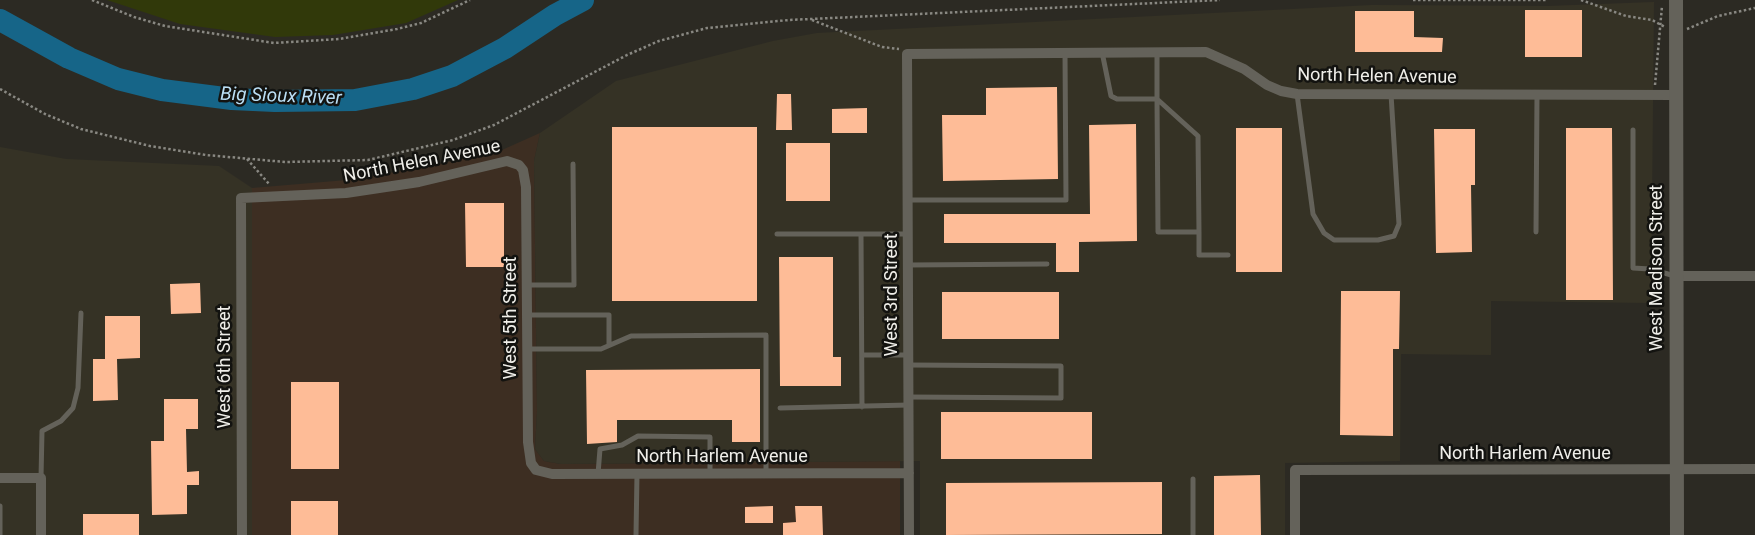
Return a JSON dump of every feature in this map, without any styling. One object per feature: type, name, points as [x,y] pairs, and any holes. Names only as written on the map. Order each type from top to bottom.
[{"type":"main road","name":"West Madison Street","points":[[1671,5],[1676,29],[1677,535]]},
{"type":"street","name":"North Helen Avenue","points":[[907,54],[1206,52],[1244,69],[1267,85],[1281,91],[1297,94],[1676,96]]},
{"type":"street","name":"West 3rd Street","points":[[907,54],[910,535]]},
{"type":"street","name":"North Helen Avenue","points":[[241,198],[275,198],[346,193],[382,188],[507,160],[519,165]]},
{"type":"street","name":"West 5th Street","points":[[519,165],[523,170],[526,187],[529,454],[531,463],[536,470]]},
{"type":"street","name":"West 6th Street","points":[[241,198],[242,535]]},
{"type":"street","points":[[1675,276],[1755,276]]},
{"type":"street","name":"North Harlem Avenue","points":[[1295,535],[1295,470],[1755,469]]},
{"type":"street","name":"North Harlem Avenue","points":[[536,470],[552,474],[910,472]]},
{"type":"street","points":[[0,478],[41,478],[41,535]]},
{"type":"lane","points":[[1102,52],[1111,96],[1117,99],[1156,99],[1198,136],[1199,255],[1228,255]]},
{"type":"lane","points":[[1157,52],[1158,232],[1199,232]]},
{"type":"lane","points":[[908,200],[1066,200],[1065,53]]},
{"type":"lane","points":[[1297,94],[1313,214],[1324,233],[1334,240],[1378,240],[1394,236],[1399,224],[1391,94]]},
{"type":"lane","points":[[1536,232],[1537,95]]},
{"type":"lane","points":[[1633,130],[1633,268],[1650,269],[1675,276]]},
{"type":"lane","points":[[526,284],[574,285],[573,164]]},
{"type":"lane","points":[[777,234],[908,234]]},
{"type":"lane","points":[[861,234],[862,407]]},
{"type":"lane","points":[[908,265],[1047,264]]},
{"type":"lane","points":[[41,478],[42,431],[61,421],[73,408],[78,388],[81,313]]},
{"type":"lane","points":[[527,315],[609,315],[609,344]]},
{"type":"lane","points":[[527,349],[601,349],[631,336],[766,335],[766,473]]},
{"type":"lane","points":[[780,408],[862,407],[909,401],[1061,398],[1061,366],[909,360],[862,355]]},
{"type":"lane","points":[[598,474],[600,449],[622,445],[638,436],[710,437],[710,473]]},
{"type":"lane","points":[[636,535],[637,474]]},
{"type":"lane","points":[[1193,479],[1193,535]]},
{"type":"lane","points":[[0,506],[0,535]]},
{"type":"path","points":[[92,0],[134,17],[165,26],[274,43],[339,39],[397,29],[422,23],[470,0]]},
{"type":"path","points":[[0,89],[45,114],[81,129],[111,138],[206,155],[247,159],[285,162],[368,160],[436,145],[503,121],[626,55],[659,41],[707,28],[811,19],[1220,0]]},
{"type":"path","points":[[1413,0],[1548,0]]},
{"type":"path","points":[[1581,0],[1626,16],[1652,20],[1661,26],[1676,29],[1690,28],[1718,16],[1755,8]]},
{"type":"path","points":[[1655,95],[1658,36],[1671,5]]},
{"type":"path","points":[[811,19],[882,47],[897,48],[907,54]]},
{"type":"path","points":[[247,159],[268,182],[275,198]]},
{"type":"shaded area","points":[[1654,2],[1651,303],[1491,301],[1491,355],[1401,354],[1400,461],[1285,463],[1285,535],[920,535],[920,461],[561,464],[544,461],[535,449],[537,412],[534,161],[540,133],[616,81],[773,41],[817,33],[1372,5],[1548,6]]},
{"type":"shaded area","points":[[540,133],[534,161],[537,412],[535,449],[544,461],[561,464],[900,461],[900,535],[252,535],[252,188],[347,180],[430,166],[502,150]]},
{"type":"shaded area","points":[[0,147],[66,159],[219,166],[252,188],[252,535],[0,535]]},
{"type":"green space","points":[[107,0],[458,0],[406,23],[333,35],[275,37],[180,24]]},
{"type":"building","points":[[1525,10],[1582,10],[1582,57],[1525,57]]},
{"type":"building","points":[[1355,11],[1414,11],[1414,37],[1443,38],[1442,52],[1355,52]]},
{"type":"building","points":[[1057,87],[1058,179],[943,181],[942,115],[986,115],[986,88]]},
{"type":"building","points":[[777,94],[791,94],[792,130],[776,130]]},
{"type":"building","points":[[867,108],[867,133],[832,133],[832,109]]},
{"type":"building","points":[[1136,124],[1137,241],[1079,242],[1079,272],[1056,272],[1056,243],[944,243],[944,214],[1090,214],[1089,125]]},
{"type":"building","points":[[612,127],[757,127],[757,301],[612,301]]},
{"type":"building","points":[[1236,128],[1282,128],[1282,272],[1236,272]]},
{"type":"building","points":[[1566,128],[1612,128],[1613,300],[1566,300]]},
{"type":"building","points":[[1434,129],[1475,129],[1475,185],[1471,185],[1472,252],[1436,253]]},
{"type":"building","points":[[786,143],[830,143],[830,201],[786,201]]},
{"type":"building","points":[[465,203],[504,203],[504,267],[466,267]]},
{"type":"building","points":[[779,257],[833,257],[833,357],[841,357],[841,386],[780,386]]},
{"type":"building","points":[[200,283],[201,313],[171,314],[170,284]]},
{"type":"building","points":[[1341,291],[1400,291],[1399,349],[1393,349],[1393,436],[1340,435]]},
{"type":"building","points":[[942,292],[1059,292],[1059,339],[942,339]]},
{"type":"building","points":[[105,316],[140,316],[140,358],[117,359],[118,400],[93,401],[93,359],[105,359]]},
{"type":"building","points":[[760,369],[760,442],[732,442],[732,420],[617,420],[617,442],[587,444],[586,370]]},
{"type":"building","points":[[291,382],[339,382],[339,469],[291,469]]},
{"type":"building","points":[[164,399],[198,399],[198,429],[186,429],[187,472],[199,471],[199,485],[187,485],[187,514],[152,515],[151,441],[164,441]]},
{"type":"building","points":[[941,412],[1092,412],[1092,459],[941,459]]},
{"type":"building","points":[[1260,475],[1261,535],[1214,535],[1214,476]]},
{"type":"building","points":[[1162,482],[1162,534],[946,535],[946,483]]},
{"type":"building","points":[[291,501],[338,501],[338,535],[291,535]]},
{"type":"building","points":[[773,506],[773,523],[745,523],[745,507]]},
{"type":"building","points":[[795,506],[822,506],[823,535],[783,535],[783,523],[796,522]]},
{"type":"building","points":[[83,514],[139,514],[139,535],[83,535]]},
{"type":"waterway","name":"Big Sioux River","points":[[0,20],[69,58],[118,79],[162,90],[232,99],[275,101],[355,100],[413,89],[452,76],[505,48],[555,15],[583,0]]}]
